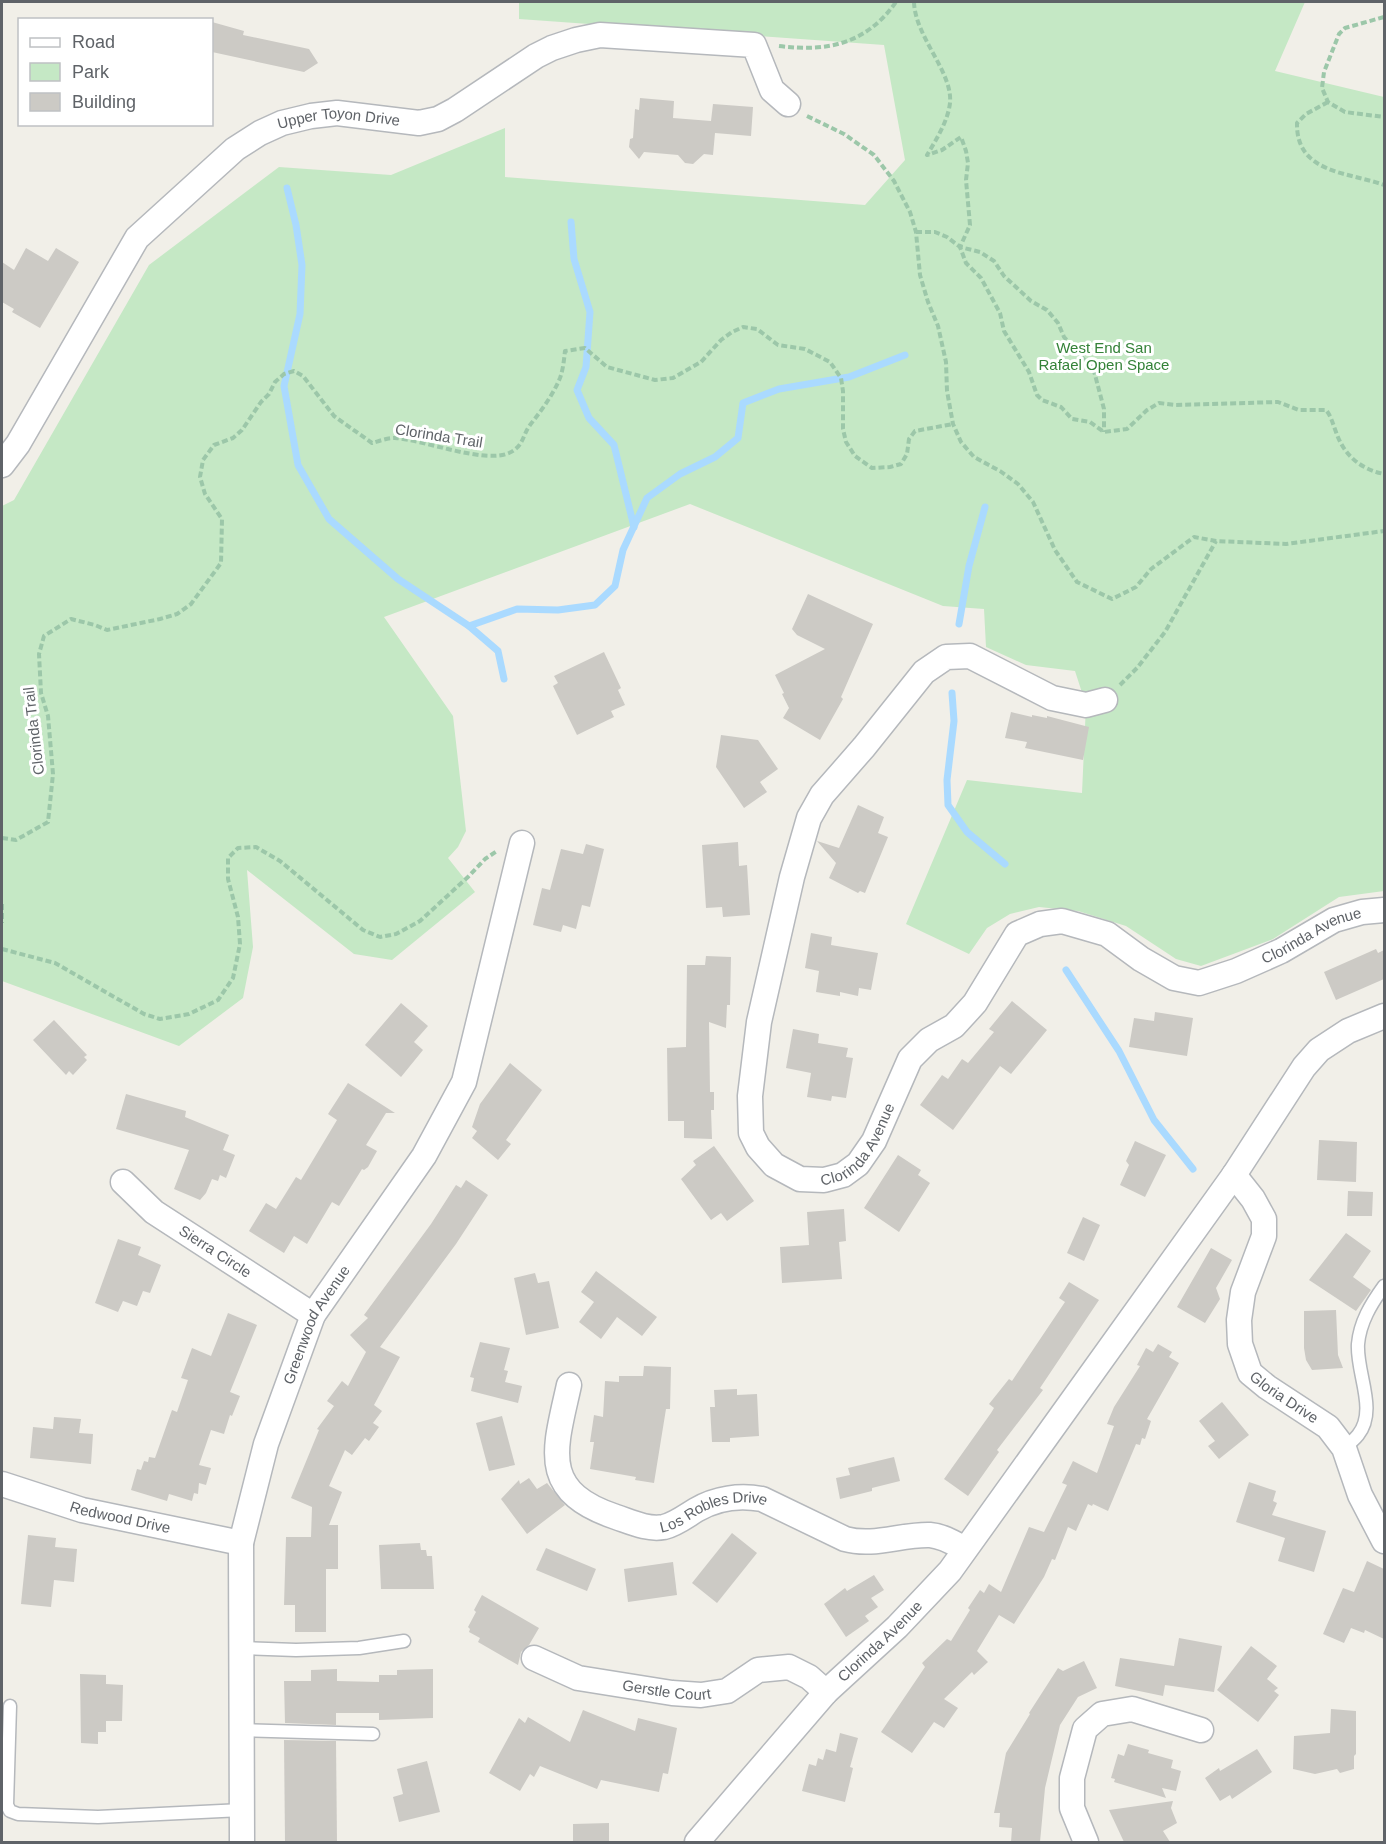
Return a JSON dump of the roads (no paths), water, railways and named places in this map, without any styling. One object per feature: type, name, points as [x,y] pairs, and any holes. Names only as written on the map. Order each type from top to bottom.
[{"type":"street","name":"Upper Toyon Drive","points":[[2,465],[18,444],[137,238],[235,149],[260,133],[282,123],[337,113],[419,123],[438,119],[536,56],[576,40],[600,35],[754,45],[772,90],[788,104]]},
{"type":"street","name":"Clorinda Avenue","points":[[1106,700],[1086,705],[1052,698],[970,656],[946,657],[924,672],[822,795],[809,818],[792,877],[758,1033],[750,1096],[751,1133],[758,1147],[774,1165],[800,1179],[824,1180],[843,1175],[858,1164],[873,1141],[910,1059],[929,1040],[954,1026],[975,1003],[1017,934],[1040,924],[1062,921],[1107,934],[1141,959],[1174,978],[1199,983],[1236,971],[1281,951],[1334,920],[1362,912],[1384,910]]},
{"type":"street","name":"Greenwood Avenue","points":[[242,1842],[241,1544],[266,1443],[313,1315],[424,1156],[464,1082],[522,843]]},
{"type":"street","name":"Clorinda Avenue","points":[[698,1842],[826,1692],[897,1627],[950,1571],[1234,1175],[1304,1067],[1319,1050],[1348,1032],[1384,1016]]},
{"type":"street","name":"Gloria Drive","points":[[1234,1175],[1253,1199],[1264,1220],[1264,1236],[1243,1292],[1239,1320],[1240,1344],[1250,1373],[1267,1387],[1328,1427],[1344,1448],[1360,1495],[1384,1541]]},
{"type":"street","name":"Sierra Circle","points":[[123,1182],[154,1212],[313,1315]]},
{"type":"street","name":"Los Robles Drive","points":[[569,1385],[556,1444],[557,1460],[562,1479],[575,1498],[594,1510],[649,1528],[664,1527],[711,1503],[748,1496],[762,1498],[845,1539],[859,1543],[932,1535],[965,1549]]},
{"type":"street","name":"Redwood Drive","points":[[2,1484],[82,1510],[241,1544]]},
{"type":"street","name":"Gerstle Court","points":[[534,1658],[578,1678],[649,1690],[701,1695],[727,1691],[758,1670],[789,1666],[809,1677],[826,1692]]},
{"type":"street","points":[[1086,1842],[1072,1808],[1072,1778],[1085,1729],[1102,1714],[1132,1709],[1201,1730]]},
{"type":"lane","points":[[1344,1448],[1358,1435],[1365,1420],[1358,1344],[1361,1324],[1384,1286]]},
{"type":"lane","points":[[241,1648],[296,1650],[359,1648],[404,1641]]},
{"type":"lane","points":[[10,1706],[7,1805],[10,1811],[18,1814],[98,1817],[242,1810]]},
{"type":"lane","points":[[240,1730],[373,1734]]},
{"type":"waterway","points":[[287,188],[302,265],[300,314],[284,386],[298,465],[329,519],[398,579],[469,626],[498,651],[504,679]]},
{"type":"waterway","points":[[571,222],[574,259],[590,312],[586,367],[577,390],[589,418],[614,445],[634,527]]},
{"type":"waterway","points":[[469,626],[517,609],[558,610],[595,605],[615,586],[623,550],[647,498],[680,474],[715,457],[738,438],[743,403],[779,389],[849,377],[905,355]]},
{"type":"waterway","points":[[959,624],[969,566],[985,507]]},
{"type":"waterway","points":[[952,693],[954,721],[947,780],[948,805],[967,832],[1005,864]]},
{"type":"waterway","points":[[1066,970],[1119,1051],[1154,1120],[1193,1169]]},
{"type":"park label","name":"West End San Rafael Open Space","points":[[1104,356]]}]
